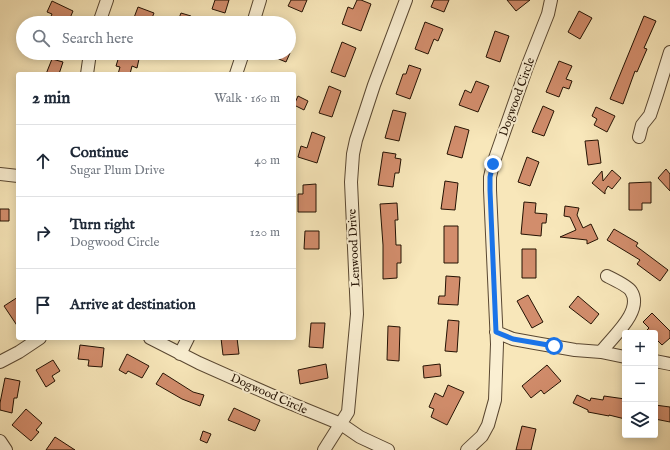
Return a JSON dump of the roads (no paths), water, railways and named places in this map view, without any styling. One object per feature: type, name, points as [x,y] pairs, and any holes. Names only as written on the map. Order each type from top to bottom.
[{"type":"street","points":[[101,16],[107,0]]},
{"type":"street","points":[[255,16],[260,0]]},
{"type":"street","name":"Lenwood Drive","points":[[324,450],[348,412],[357,314],[351,182],[353,154],[364,114],[380,72],[383,57],[406,0]]},
{"type":"street","name":"Dogwood Circle","points":[[467,450],[482,436],[492,414],[495,400],[496,332],[490,177],[493,164],[527,67],[548,14],[551,0]]},
{"type":"street","points":[[639,137],[642,125],[650,115],[670,52]]},
{"type":"street","points":[[87,72],[89,60]]},
{"type":"street","points":[[237,72],[240,60]]},
{"type":"street","points":[[0,174],[16,176]]},
{"type":"street","points":[[601,352],[625,324],[634,308],[633,296],[630,290],[607,276]]},
{"type":"street","points":[[496,332],[513,339],[622,356]]},
{"type":"street","points":[[0,362],[37,340]]},
{"type":"street","name":"Dogwood Circle","points":[[154,340],[180,354],[280,399],[341,424],[360,437],[388,450]]},
{"type":"street","points":[[180,354],[187,340]]},
{"type":"street","points":[[658,362],[670,364]]},
{"type":"street","points":[[0,441],[6,450]]}]
